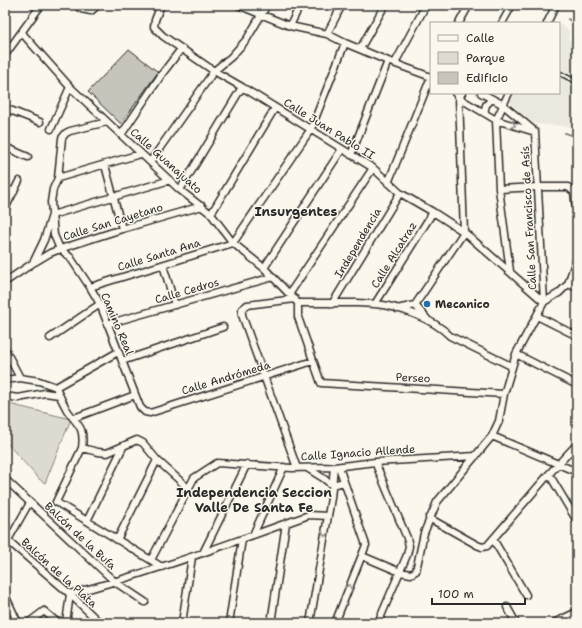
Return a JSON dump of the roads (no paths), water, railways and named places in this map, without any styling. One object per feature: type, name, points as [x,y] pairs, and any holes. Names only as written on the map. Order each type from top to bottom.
[{"type":"street","points":[[5,55],[41,5]]},
{"type":"street","points":[[76,5],[81,9],[91,11],[98,5]]},
{"type":"street","name":"Calle Juan Pablo II","points":[[161,5],[154,27],[163,36],[214,71],[373,168],[400,193],[464,232],[544,302]]},
{"type":"street","points":[[238,5],[290,26],[326,34],[430,77]]},
{"type":"street","points":[[150,162],[214,71],[231,57],[247,39],[267,5]]},
{"type":"street","points":[[290,26],[300,5]]},
{"type":"street","points":[[326,34],[342,5]]},
{"type":"street","points":[[360,49],[385,5]]},
{"type":"street","points":[[395,63],[426,5]]},
{"type":"street","points":[[460,22],[469,5]]},
{"type":"street","points":[[503,22],[512,5]]},
{"type":"street","points":[[547,22],[555,6]]},
{"type":"street","name":"Calle Guanajuato","points":[[22,33],[70,87],[180,190],[212,214],[233,243],[264,268],[290,293],[296,301]]},
{"type":"street","points":[[233,243],[311,129],[345,43]]},
{"type":"street","points":[[121,135],[162,74],[181,49]]},
{"type":"street","points":[[351,155],[388,60]]},
{"type":"street","points":[[388,183],[430,79]]},
{"type":"street","points":[[51,129],[70,87]]},
{"type":"street","points":[[180,190],[242,87]]},
{"type":"street","points":[[483,94],[502,104],[535,132]]},
{"type":"street","points":[[507,94],[502,104],[501,112],[496,120],[499,190],[510,271]]},
{"type":"street","points":[[459,95],[496,120],[535,132]]},
{"type":"street","points":[[397,309],[415,305],[464,232],[459,95]]},
{"type":"street","points":[[484,113],[486,105],[492,99]]},
{"type":"street","points":[[5,108],[40,122]]},
{"type":"street","points":[[212,214],[276,108]]},
{"type":"street","name":"Camino Real","points":[[107,122],[70,131],[62,138],[58,178],[53,189],[51,202],[54,235],[60,249],[70,258],[100,304],[135,396],[140,407],[145,412]]},
{"type":"street","name":"Calle San Francisco de Asís","points":[[535,132],[544,302]]},
{"type":"street","points":[[5,147],[28,157]]},
{"type":"street","points":[[264,268],[342,149]]},
{"type":"street","points":[[58,178],[140,154]]},
{"type":"street","points":[[105,165],[122,229]]},
{"type":"street","points":[[290,293],[373,168]]},
{"type":"street","points":[[52,215],[114,198],[170,180]]},
{"type":"street","points":[[5,209],[20,181]]},
{"type":"street","points":[[499,190],[538,187],[568,187],[574,192],[577,216]]},
{"type":"street","points":[[5,188],[14,192]]},
{"type":"street","name":"Independencia","points":[[332,304],[400,193]]},
{"type":"street","name":"Calle San Cayetano","points":[[5,282],[33,263],[60,249],[202,206]]},
{"type":"street","name":"Calle Alcatraz","points":[[263,378],[242,315],[242,309],[247,305],[296,301],[332,304],[375,304],[433,212]]},
{"type":"street","name":"Calle San Cayetano","points":[[33,263],[44,240],[52,215]]},
{"type":"street","name":"Calle Santa Ana","points":[[90,287],[233,243]]},
{"type":"street","points":[[362,556],[400,572],[411,574],[416,571],[424,533],[437,502],[492,436],[499,421],[511,366],[516,354],[544,302],[559,293],[568,284],[577,257]]},
{"type":"street","points":[[163,265],[175,304]]},
{"type":"street","name":"Calle Cedros","points":[[107,324],[273,277]]},
{"type":"street","points":[[568,284],[577,288]]},
{"type":"street","points":[[296,301],[298,317],[313,361]]},
{"type":"street","points":[[50,338],[100,304]]},
{"type":"street","points":[[375,304],[397,309],[427,319],[442,328],[450,336],[511,366]]},
{"type":"street","points":[[415,305],[427,319]]},
{"type":"street","points":[[537,316],[577,336]]},
{"type":"street","points":[[122,361],[223,327]]},
{"type":"street","points":[[5,349],[20,378]]},
{"type":"street","points":[[5,380],[20,378],[39,381],[56,387],[118,352]]},
{"type":"street","points":[[516,354],[577,385]]},
{"type":"street","name":"Calle Andrómeda","points":[[145,412],[150,412],[263,378],[313,361]]},
{"type":"street","name":"Perseo","points":[[313,361],[321,383],[504,394]]},
{"type":"street","points":[[263,378],[297,468]]},
{"type":"street","points":[[56,387],[68,412],[80,425],[83,438],[82,448],[56,502],[162,567]]},
{"type":"street","points":[[5,396],[18,398],[45,393],[59,395]]},
{"type":"street","points":[[74,418],[135,396]]},
{"type":"street","points":[[492,436],[577,472]]},
{"type":"street","points":[[82,448],[107,453],[137,440],[143,443],[157,460],[188,488],[151,560]]},
{"type":"street","points":[[429,518],[482,547],[487,546],[557,464],[577,444]]},
{"type":"street","points":[[87,521],[123,447]]},
{"type":"street","name":"Calle Ignacio Allende","points":[[188,488],[194,478],[218,463],[306,468],[476,456]]},
{"type":"street","points":[[117,540],[157,460]]},
{"type":"street","points":[[375,462],[409,546],[400,572],[378,623]]},
{"type":"street","points":[[203,553],[247,464]]},
{"type":"street","points":[[253,536],[284,467]]},
{"type":"street","points":[[335,623],[366,545],[344,482],[336,467]]},
{"type":"street","points":[[310,623],[336,467]]},
{"type":"street","points":[[306,468],[324,478],[332,485]]},
{"type":"street","points":[[549,474],[577,521]]},
{"type":"street","name":"Balcón de la Bufa","points":[[5,479],[63,535],[115,582],[145,602]]},
{"type":"street","points":[[332,485],[344,482]]},
{"type":"street","points":[[6,540],[30,502]]},
{"type":"street","points":[[66,623],[70,594],[162,567],[309,515],[328,516]]},
{"type":"street","points":[[271,623],[286,524]]},
{"type":"street","points":[[229,623],[242,539]]},
{"type":"street","name":"Balcón de la Plata","points":[[6,540],[70,594],[100,623]]},
{"type":"street","points":[[493,540],[526,595]]},
{"type":"street","points":[[182,623],[192,557]]},
{"type":"street","points":[[5,595],[18,623]]},
{"type":"street","points":[[507,607],[516,623]]},
{"type":"street","points":[[28,623],[44,611],[58,623]]},
{"type":"street","points":[[556,623],[577,613]]},
{"type":"lane","points":[[560,74],[575,81]]},
{"type":"waterway","points":[[568,19],[577,25]]},
{"type":"waterway","points":[[565,133],[577,137]]},
{"type":"place","name":"Mecanico","points":[[427,304]]},
{"type":"district","name":"Insurgentes","points":[[296,211]]},
{"type":"district","name":"Independencia Seccion Valle De Santa Fe","points":[[254,500]]}]
